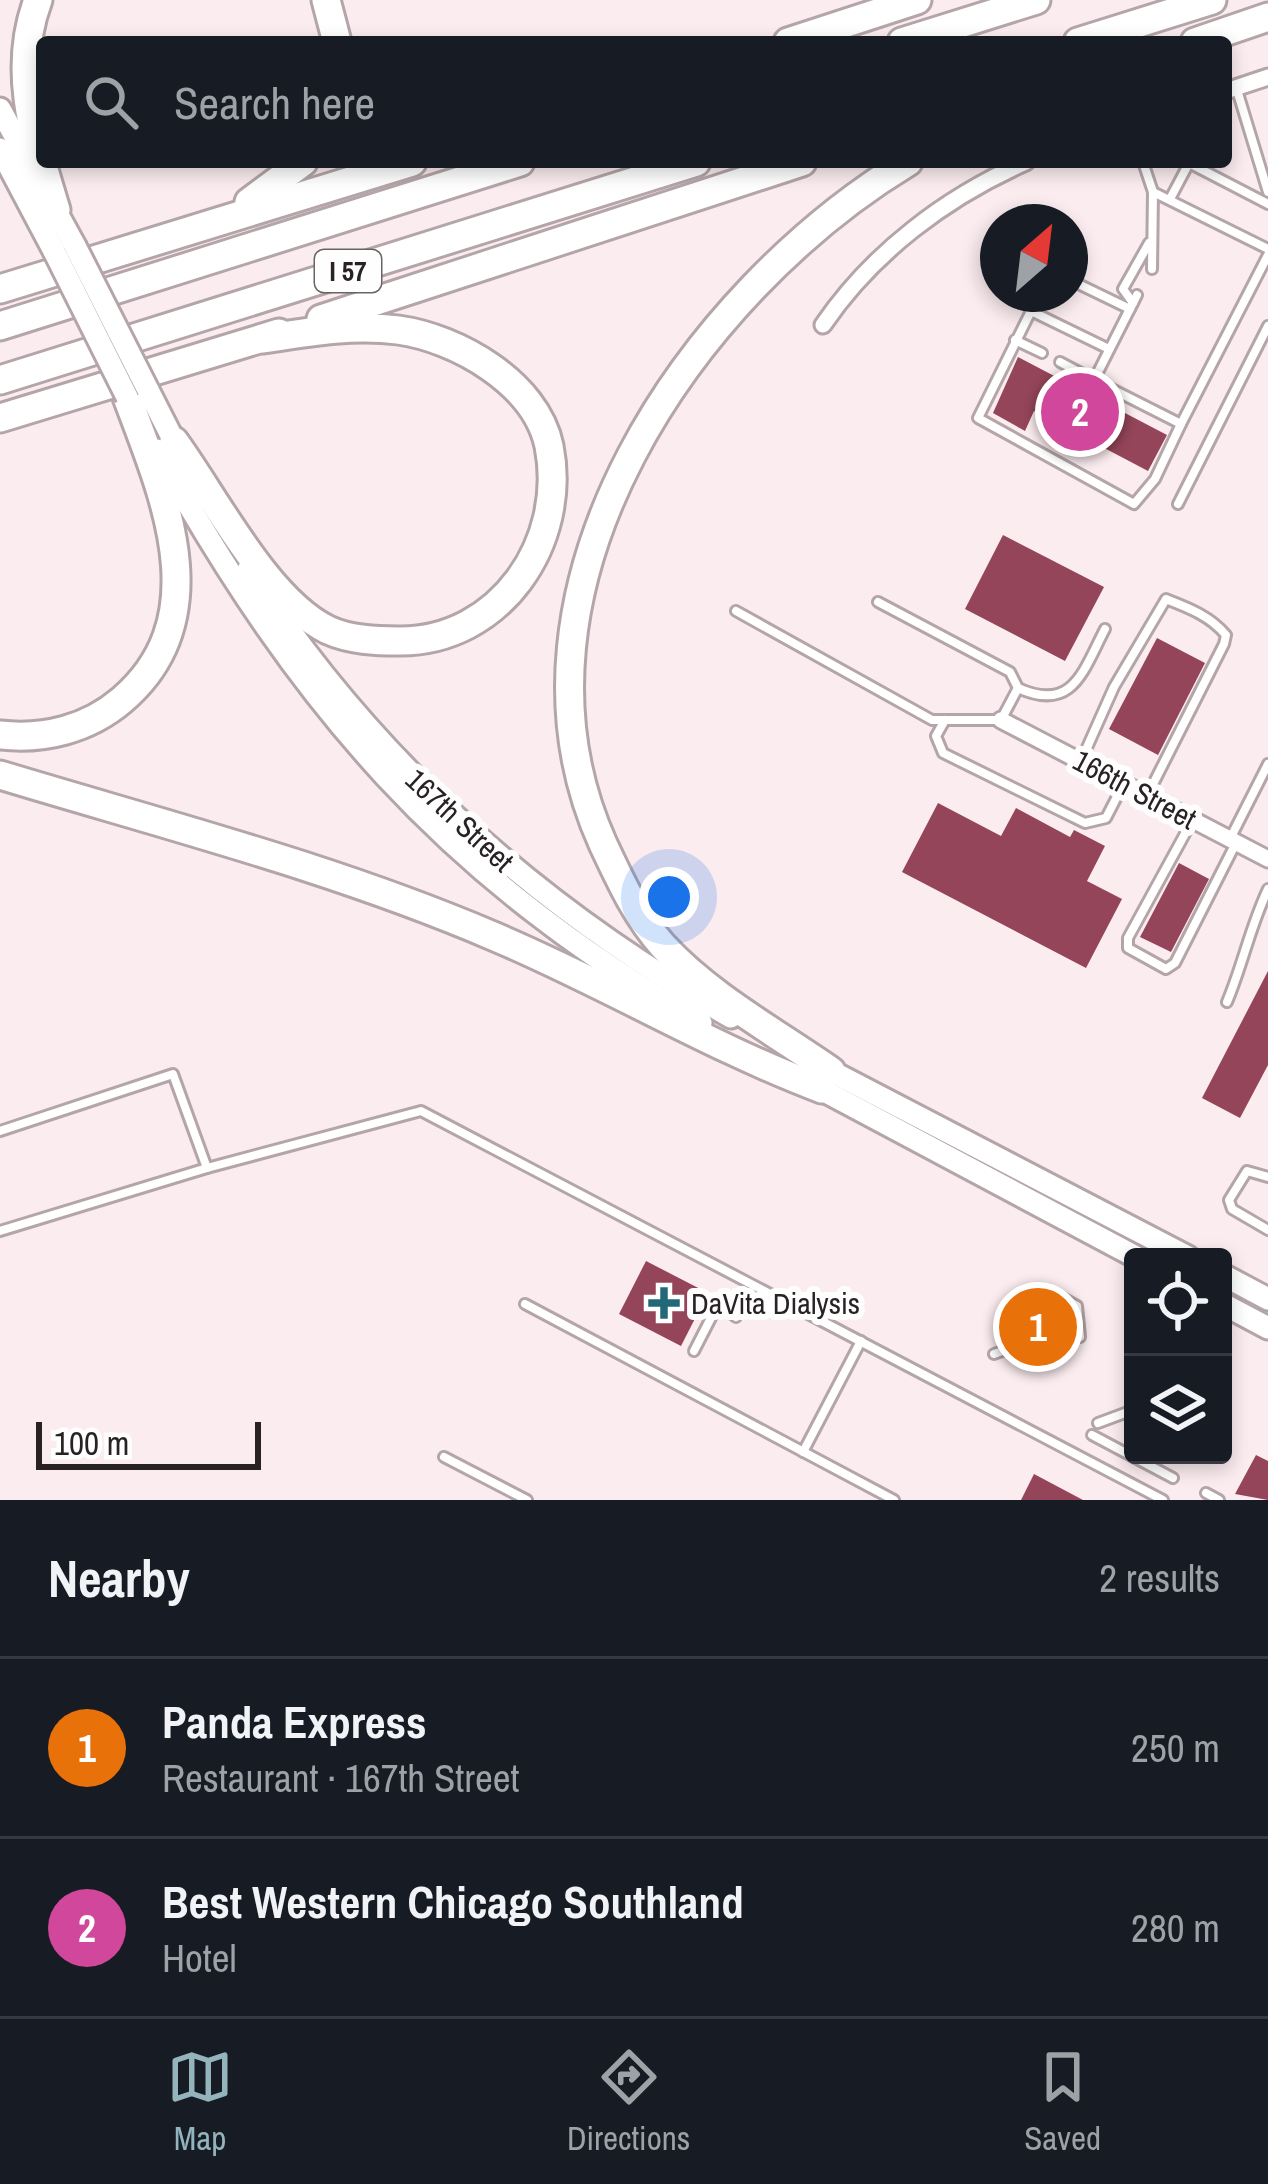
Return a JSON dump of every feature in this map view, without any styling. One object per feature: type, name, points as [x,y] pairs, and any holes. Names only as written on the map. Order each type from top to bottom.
[{"type":"highway","points":[[36,131],[25,88],[26,44],[38,0]]},
{"type":"highway","points":[[326,0],[335,36]]},
{"type":"highway","points":[[806,36],[917,0]]},
{"type":"highway","points":[[921,36],[1036,0]]},
{"type":"highway","points":[[1097,36],[1212,0]]},
{"type":"highway","points":[[1213,36],[1268,17]]},
{"type":"highway","points":[[45,168],[56,210]]},
{"type":"highway","points":[[177,235],[195,220],[266,194],[296,168]]},
{"type":"highway","points":[[0,289],[393,168]]},
{"type":"highway","name":"I 57","points":[[0,326],[501,168]]},
{"type":"highway","name":"I 57","points":[[0,380],[677,168]]},
{"type":"highway","points":[[0,422],[28,409],[263,339],[784,168]]},
{"type":"highway","points":[[827,1080],[677,958],[627,896],[590,814],[575,749],[569,666],[580,595],[601,526],[664,400],[713,334],[777,262],[865,188],[898,168]]},
{"type":"highway","points":[[174,441],[294,605],[328,630],[370,641],[414,641],[448,634],[494,612],[520,581],[543,539],[552,490],[548,442],[524,401],[471,353],[398,329],[339,328],[263,339]]},
{"type":"highway","points":[[0,735],[46,735],[92,720],[127,695],[164,643],[175,609],[176,553],[138,394]]},
{"type":"highway","points":[[0,775],[359,884],[493,936],[734,1056],[827,1080]]},
{"type":"main road","name":"167th Street","points":[[0,109],[56,210],[65,249]]},
{"type":"main road","name":"167th Street","points":[[0,149],[65,249],[264,630],[402,799],[513,898],[658,998],[1170,1248]]},
{"type":"main road","name":"167th Street","points":[[138,394],[174,441],[216,520],[278,616],[344,702],[418,782],[523,880],[592,931],[827,1080],[1124,1250]]},
{"type":"main road","points":[[1232,1280],[1268,1298]]},
{"type":"main road","points":[[1232,1309],[1268,1328]]},
{"type":"street","points":[[1232,89],[1268,77]]},
{"type":"street","points":[[823,325],[850,285],[920,223],[1016,168]]},
{"type":"street","name":"166th Street","points":[[1001,720],[1268,859]]},
{"type":"lane","points":[[1232,92],[1268,192]]},
{"type":"lane","points":[[1145,168],[1153,192],[1152,269]]},
{"type":"lane","points":[[1170,199],[1186,168]]},
{"type":"lane","points":[[1199,168],[1268,204]]},
{"type":"lane","points":[[1030,312],[978,418],[1134,504],[1155,478],[1268,252],[1153,192]]},
{"type":"lane","points":[[1133,302],[1124,289],[1126,280],[1150,242]]},
{"type":"lane","points":[[1088,286],[1133,302]]},
{"type":"lane","points":[[1094,380],[1133,302]]},
{"type":"lane","points":[[1033,312],[1109,349]]},
{"type":"lane","points":[[1178,504],[1268,326]]},
{"type":"lane","points":[[1016,340],[1042,353]]},
{"type":"lane","points":[[1060,362],[1181,424]]},
{"type":"lane","points":[[1081,761],[1114,687],[1166,599],[1189,608],[1214,621],[1226,634],[1224,644],[1147,795]]},
{"type":"lane","points":[[878,602],[999,665],[1018,688],[1040,698],[1057,698],[1078,680],[1105,629]]},
{"type":"lane","points":[[736,611],[932,720],[1001,720],[1018,688]]},
{"type":"lane","points":[[945,720],[936,736],[943,753],[1085,823],[1106,818],[1124,784]]},
{"type":"lane","points":[[1192,819],[1128,938],[1128,948],[1166,969],[1175,962],[1268,764]]},
{"type":"lane","points":[[1227,1002],[1244,960],[1244,940],[1268,889]]},
{"type":"lane","points":[[0,1131],[173,1074],[207,1168]]},
{"type":"lane","points":[[0,1231],[207,1168],[421,1111],[1162,1500]]},
{"type":"lane","points":[[1268,1177],[1247,1171],[1229,1201],[1232,1209],[1268,1230]]},
{"type":"lane","points":[[994,1354],[1005,1350],[1032,1302],[1048,1291],[1077,1306],[1080,1337]]},
{"type":"lane","points":[[525,1304],[894,1500]]},
{"type":"lane","points":[[694,1351],[713,1314],[727,1310],[736,1317]]},
{"type":"lane","points":[[803,1452],[861,1342]]},
{"type":"lane","points":[[1098,1423],[1124,1413]]},
{"type":"lane","points":[[1092,1435],[1173,1478]]},
{"type":"lane","points":[[444,1457],[527,1500]]},
{"type":"lane","points":[[1205,1493],[1219,1500]]},
{"type":"building","points":[[1018,357],[1167,435],[1148,471],[1034,411],[1025,431],[993,413]]},
{"type":"building","points":[[1003,535],[1104,587],[1065,661],[965,609]]},
{"type":"building","points":[[1157,638],[1205,663],[1158,755],[1109,729]]},
{"type":"building","points":[[938,803],[1001,836],[1016,808],[1070,837],[1074,830],[1105,846],[1087,881],[1122,899],[1086,968],[902,872]]},
{"type":"building","points":[[1179,863],[1209,879],[1171,952],[1140,937]]},
{"type":"building","points":[[1268,971],[1268,1065],[1240,1118],[1202,1098]]},
{"type":"building","name":"DaVita Dialysis","points":[[646,1261],[708,1293],[681,1346],[619,1314]]},
{"type":"building","points":[[1043,1304],[1059,1313],[1038,1352],[1019,1342]]},
{"type":"building","points":[[1256,1455],[1268,1461],[1268,1500],[1235,1494]]},
{"type":"building","points":[[1034,1474],[1083,1500],[1021,1500]]},
{"type":"place","name":"Best Western Chicago Southland","points":[[1080,412]]},
{"type":"place","name":"DaVita Dialysis","points":[[664,1303]]},
{"type":"place","name":"Panda Express","points":[[1038,1327]]}]
